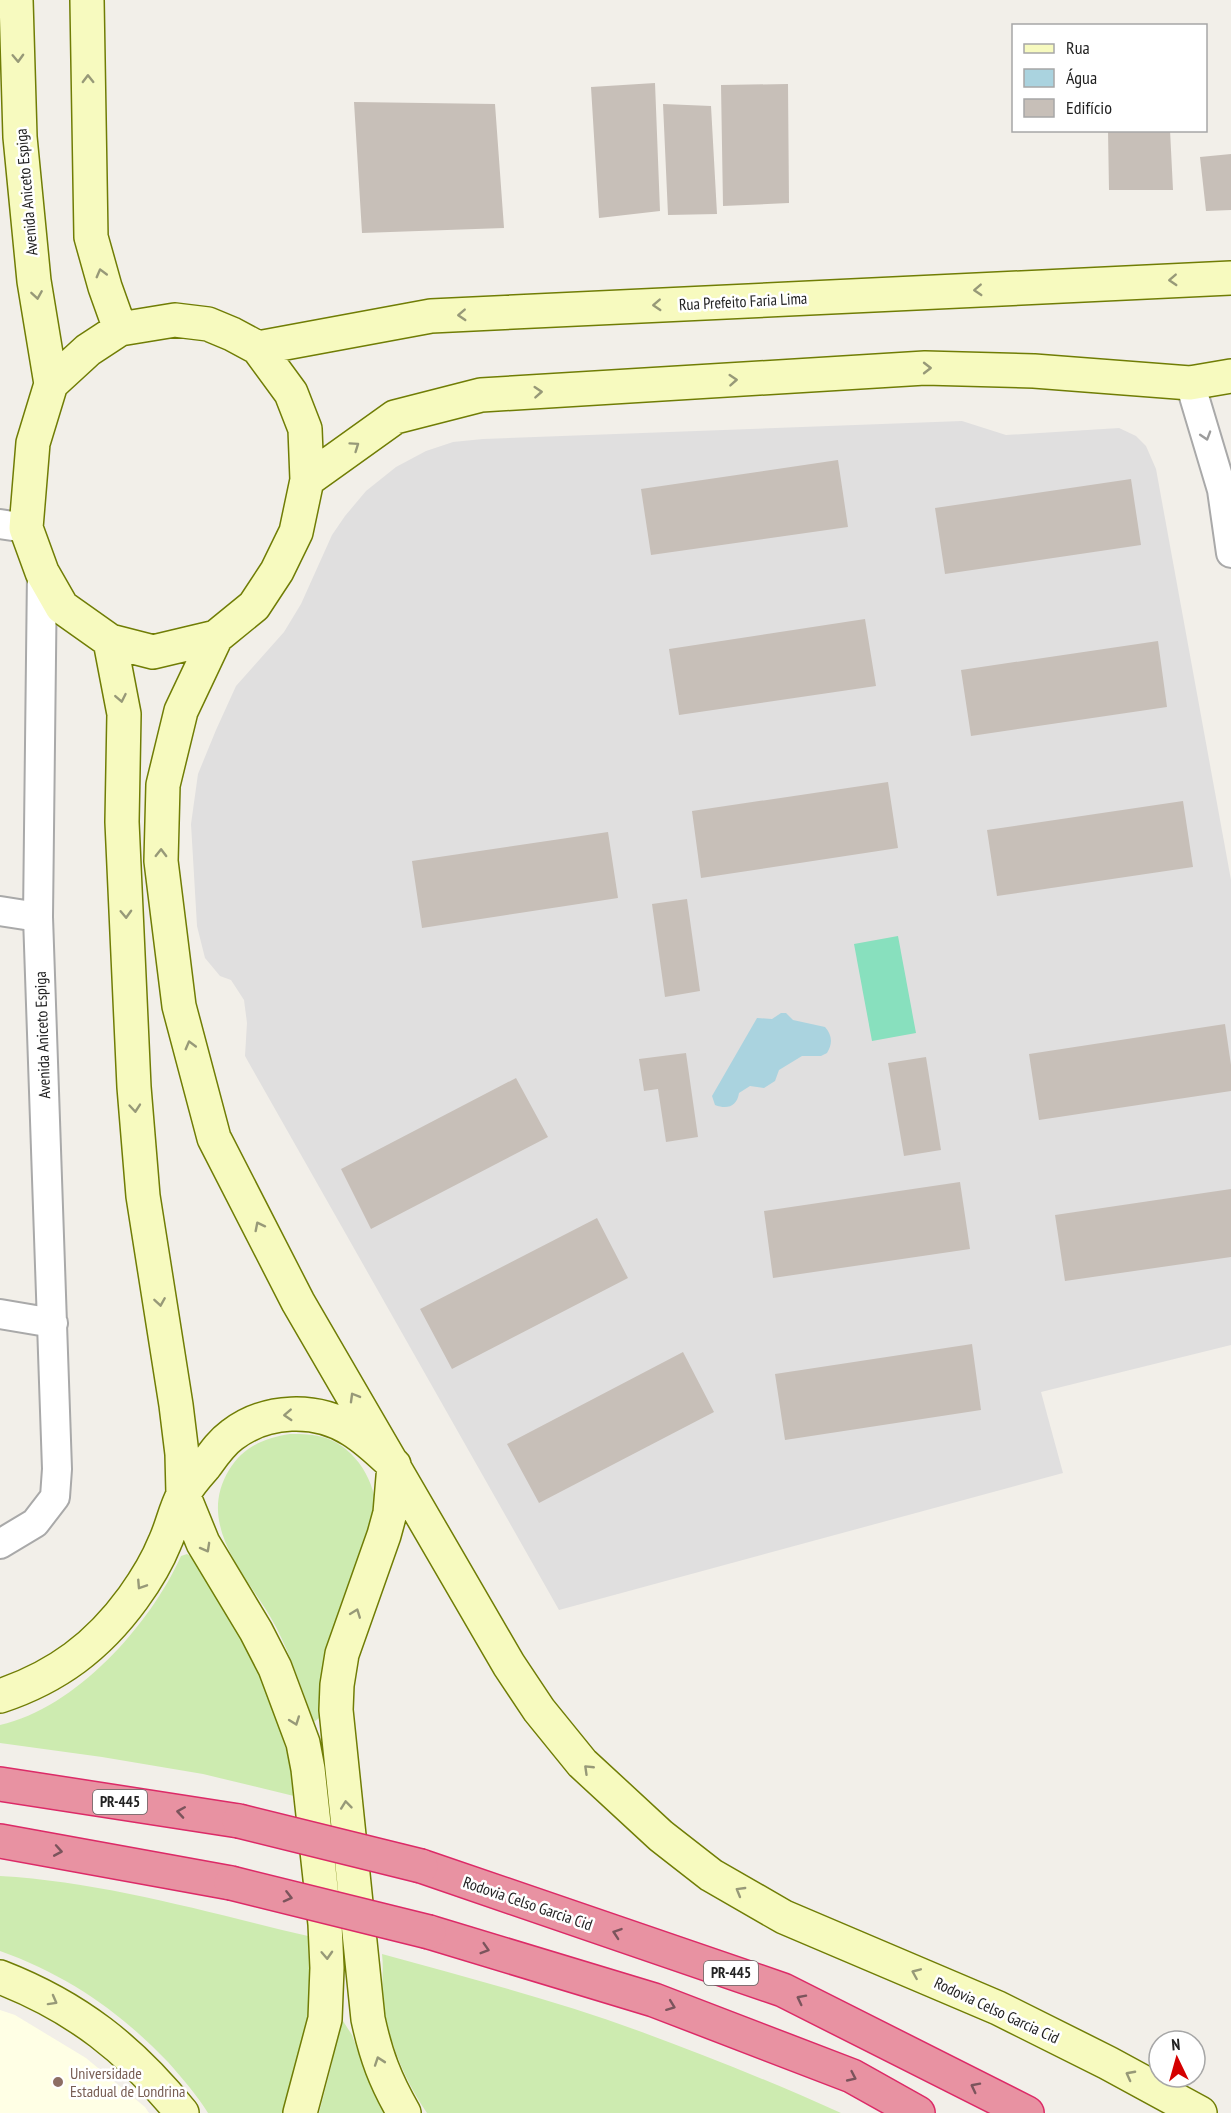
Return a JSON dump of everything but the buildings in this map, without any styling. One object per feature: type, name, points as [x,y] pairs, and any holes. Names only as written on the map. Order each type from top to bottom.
[{"type":"highway","name":"Rodovia Celso Garcia Cid","points":[[0,1784],[239,1821],[421,1866],[783,1990],[1027,2113]]},
{"type":"highway","points":[[0,1841],[231,1883],[429,1932],[654,2000],[852,2076],[918,2113]]},
{"type":"main road","name":"Avenida Aniceto Espiga","points":[[16,0],[10,135],[51,384]]},
{"type":"main road","points":[[87,0],[92,237],[105,287],[120,329]]},
{"type":"main road","name":"Rua Prefeito Faria Lima","points":[[258,348],[431,316],[1231,278]]},
{"type":"main road","points":[[175,320],[208,324],[232,333],[258,348],[291,393],[305,429],[308,480],[296,532],[277,571],[254,606],[216,637],[153,652],[110,640],[62,607],[13,526],[33,443],[51,384],[88,350],[120,329],[175,320]]},
{"type":"main road","points":[[308,480],[395,417],[481,395],[924,368],[1034,371],[1190,383],[1231,376]]},
{"type":"main road","name":"Rodovia Celso Garcia Cid","points":[[216,637],[181,711],[163,785],[161,861],[179,1006],[214,1138],[298,1302],[509,1665],[539,1710],[582,1764],[661,1836],[711,1875],[784,1917],[998,2007],[1200,2113]]},
{"type":"main road","points":[[110,640],[124,714],[122,822],[134,1087],[143,1196],[176,1405],[182,1454],[183,1494],[203,1543],[256,1631],[275,1668],[303,1743],[308,1769],[325,1924],[327,1968],[325,2019],[300,2113]]},
{"type":"main road","points":[[0,1696],[32,1684],[65,1666],[92,1646],[114,1622],[152,1569],[183,1494],[216,1450],[230,1436],[250,1424],[272,1416],[305,1414],[337,1422],[370,1442],[394,1465],[390,1513],[342,1654],[336,1710],[368,2019],[377,2058],[390,2089],[404,2113]]},
{"type":"main road","points":[[0,1977],[33,1990],[74,2012],[117,2044],[159,2085],[182,2113]]},
{"type":"street","points":[[1190,383],[1227,480],[1231,553]]},
{"type":"street","name":"Avenida Aniceto Espiga","points":[[0,1544],[35,1523],[55,1497],[57,1470],[38,917],[42,572]]},
{"type":"street","points":[[0,910],[38,917]]},
{"type":"street","points":[[0,1314],[52,1323]]},
{"type":"shaded area","points":[[962,421],[1006,435],[1119,428],[1136,436],[1146,446],[1156,469],[1231,880],[1231,1345],[1041,1392],[1063,1473],[559,1610],[245,1056],[247,1023],[244,1000],[231,980],[220,976],[205,958],[197,926],[191,824],[198,774],[236,686],[284,632],[301,604],[332,535],[345,516],[366,491],[396,467],[426,451],[453,442],[483,439]]},
{"type":"shaded area","name":"Universidade Estadual de Londrina","points":[[0,2010],[15,2015],[86,2058],[145,2107],[149,2113],[0,2113]]},
{"type":"green space","points":[[898,936],[916,1033],[872,1041],[854,944]]},
{"type":"green space","points":[[290,1434],[308,1434],[326,1438],[348,1451],[357,1460],[370,1482],[376,1507],[375,1524],[344,1595],[334,1626],[323,1678],[319,1718],[314,1722],[292,1662],[276,1627],[230,1552],[222,1533],[218,1512],[220,1491],[229,1470],[241,1455],[263,1441]]},
{"type":"green space","points":[[187,1554],[193,1558],[225,1604],[255,1662],[280,1729],[298,1797],[203,1774],[0,1743],[0,1725],[28,1716],[56,1701],[107,1660],[150,1609],[181,1556]]},
{"type":"green space","points":[[0,1876],[39,1879],[116,1891],[308,1936],[308,2016],[285,2113],[208,2113],[168,2062],[111,2011],[91,1996],[48,1971],[0,1951]]},
{"type":"green space","points":[[382,1954],[576,2009],[741,2070],[841,2113],[427,2113],[405,2074],[393,2045],[382,1995]]},
{"type":"green space","points":[[343,2021],[352,2035],[369,2081],[385,2113],[319,2113],[332,2063],[337,2028]]},
{"type":"water","points":[[781,1013],[786,1013],[793,1020],[825,1027],[831,1039],[827,1053],[821,1056],[802,1056],[779,1070],[775,1081],[764,1088],[750,1086],[739,1093],[731,1106],[715,1105],[712,1096],[757,1018],[772,1019]]},
{"type":"place","name":"Universidade Estadual de Londrina","points":[[58,2082]]}]
